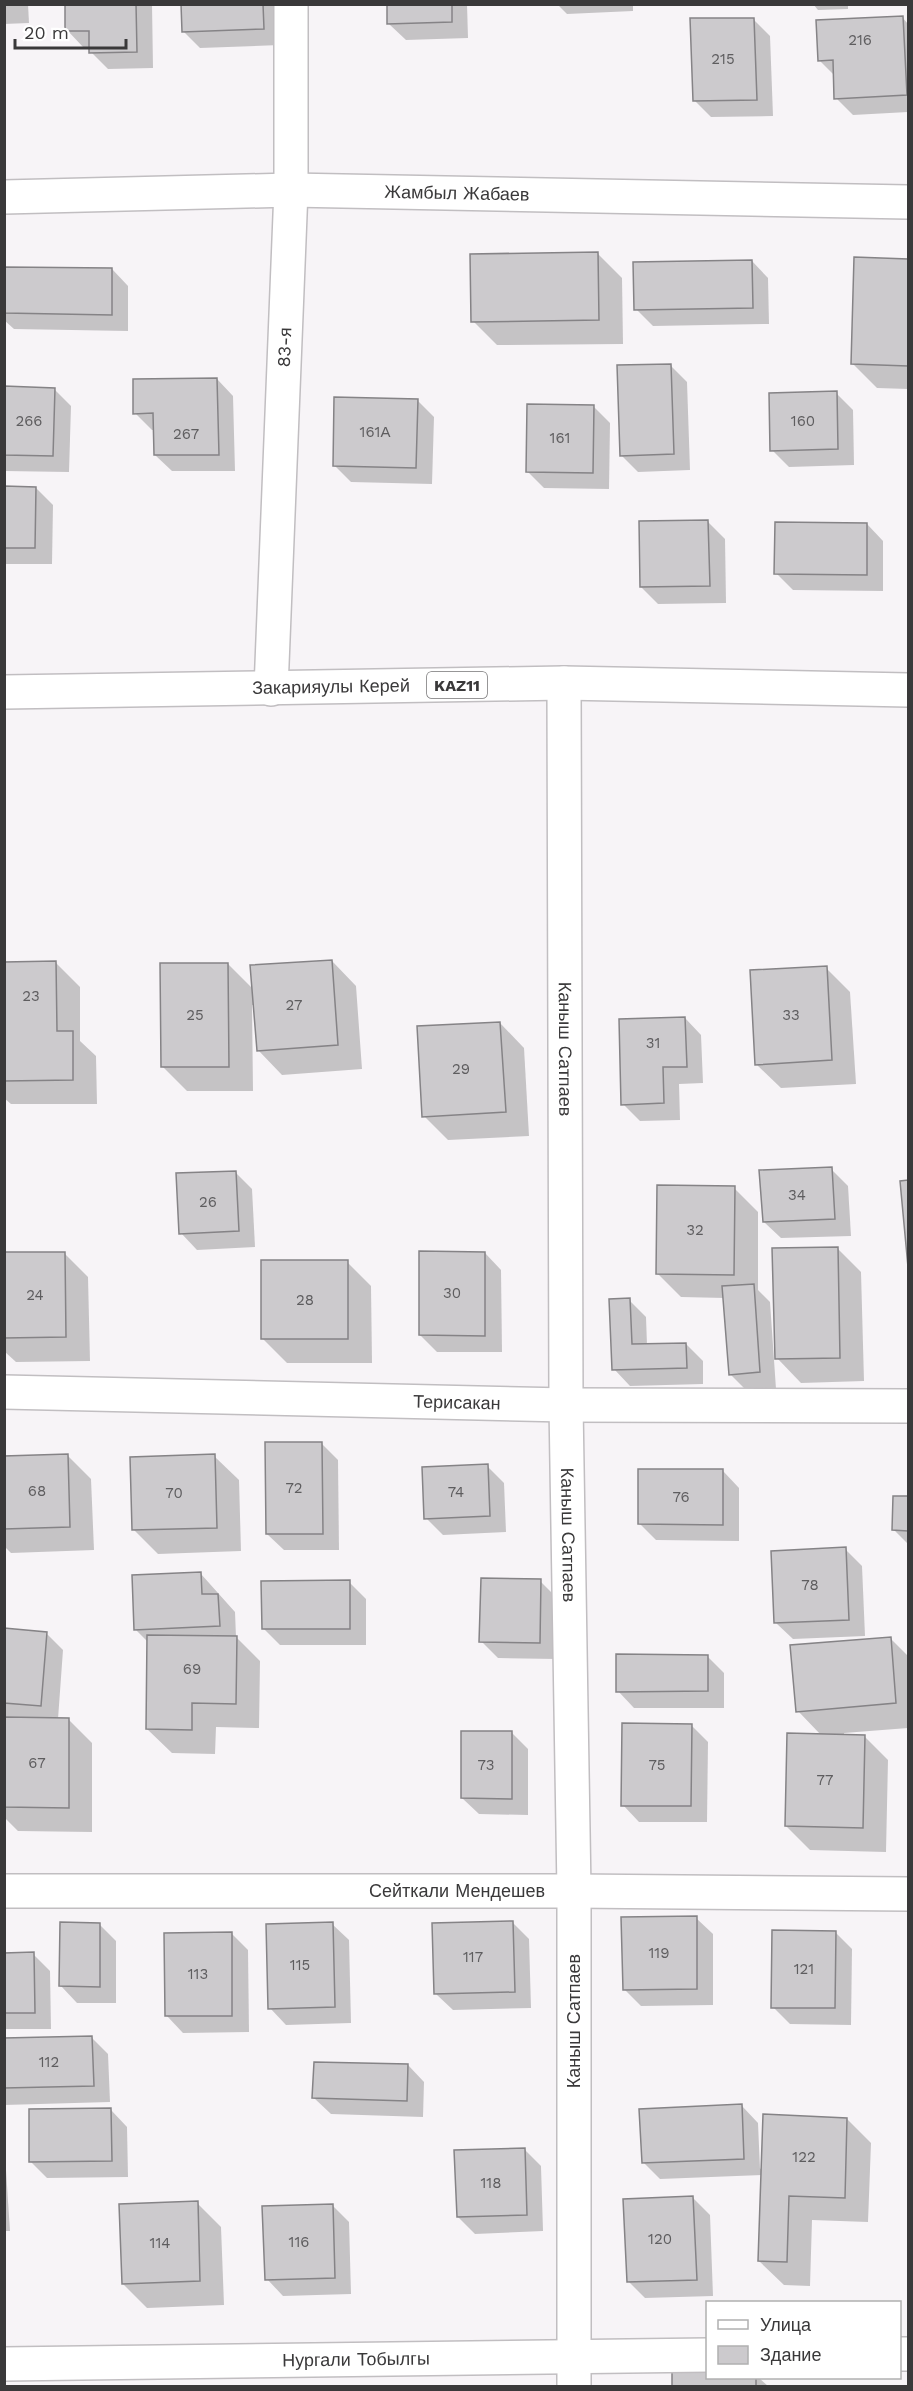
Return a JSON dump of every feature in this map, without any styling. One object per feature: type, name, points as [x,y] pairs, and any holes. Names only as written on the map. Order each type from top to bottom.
[{"type":"main road","name":"83-я","points":[[271,689],[291,190],[291,4]]},
{"type":"main road","name":"Жамбыл Жабаев","points":[[4,197],[291,190],[909,202]]},
{"type":"main road","name":"Закарияулы Керей","points":[[4,692],[564,683],[909,690]]},
{"type":"main road","name":"Каныш Сатпаев","points":[[564,683],[566,1405],[574,1891],[574,2371]]},
{"type":"main road","name":"Терисакан","points":[[4,1392],[566,1405],[909,1406]]},
{"type":"main road","name":"Сейткали Мендешев","points":[[4,1891],[574,1891],[909,1894]]},
{"type":"main road","name":"Нургали Тобылгы","points":[[4,2364],[574,2371],[706,2355]]},
{"type":"building","points":[[65,4],[136,4],[137,52],[89,53],[89,31],[65,31]]},
{"type":"building","points":[[181,4],[263,4],[264,29],[182,32]]},
{"type":"building","points":[[387,4],[452,4],[452,22],[387,24]]},
{"type":"building","points":[[903,16],[907,95],[834,99],[833,60],[818,61],[816,20]]},
{"type":"building","points":[[690,18],[754,18],[757,100],[693,101]]},
{"type":"building","points":[[598,252],[599,320],[471,322],[470,254]]},
{"type":"building","points":[[854,257],[908,259],[908,366],[851,364]]},
{"type":"building","points":[[752,260],[753,308],[634,310],[633,262]]},
{"type":"building","points":[[4,267],[112,268],[112,315],[4,313]]},
{"type":"building","points":[[671,364],[674,454],[620,456],[617,365]]},
{"type":"building","points":[[217,378],[219,455],[154,455],[153,413],[133,414],[133,379]]},
{"type":"building","points":[[4,386],[55,388],[53,456],[4,455]]},
{"type":"building","points":[[837,391],[838,449],[770,451],[769,393]]},
{"type":"building","points":[[334,397],[418,399],[416,468],[333,466]]},
{"type":"building","points":[[527,404],[594,405],[593,473],[526,472]]},
{"type":"building","points":[[4,486],[36,487],[35,548],[4,548]]},
{"type":"building","points":[[708,520],[710,586],[640,587],[639,521]]},
{"type":"building","points":[[775,522],[867,523],[867,575],[774,574]]},
{"type":"building","points":[[332,960],[338,1045],[257,1051],[250,965]]},
{"type":"building","points":[[56,961],[57,1031],[73,1031],[73,1080],[4,1081],[4,962]]},
{"type":"building","points":[[160,963],[228,963],[229,1067],[161,1067]]},
{"type":"building","points":[[827,966],[832,1060],[755,1065],[750,970]]},
{"type":"building","points":[[685,1017],[687,1067],[663,1067],[664,1103],[621,1105],[619,1019]]},
{"type":"building","points":[[500,1022],[506,1112],[422,1117],[417,1026]]},
{"type":"building","points":[[832,1167],[835,1219],[763,1222],[759,1170]]},
{"type":"building","points":[[236,1171],[239,1231],[179,1234],[176,1173]]},
{"type":"building","points":[[908,1180],[908,1267],[900,1181]]},
{"type":"building","points":[[657,1185],[735,1186],[734,1275],[656,1274]]},
{"type":"building","points":[[838,1247],[840,1358],[775,1359],[772,1248]]},
{"type":"building","points":[[419,1251],[485,1252],[485,1336],[419,1335]]},
{"type":"building","points":[[4,1252],[65,1252],[66,1337],[4,1338]]},
{"type":"building","points":[[261,1260],[348,1260],[348,1339],[261,1339]]},
{"type":"building","points":[[754,1284],[760,1372],[729,1375],[722,1286]]},
{"type":"building","points":[[630,1298],[632,1344],[686,1343],[687,1368],[612,1370],[609,1299]]},
{"type":"building","points":[[265,1442],[322,1442],[323,1534],[266,1534]]},
{"type":"building","points":[[68,1454],[70,1527],[4,1529],[4,1456]]},
{"type":"building","points":[[215,1454],[217,1528],[132,1530],[130,1457]]},
{"type":"building","points":[[488,1464],[490,1516],[424,1519],[422,1467]]},
{"type":"building","points":[[638,1469],[723,1469],[723,1525],[638,1524]]},
{"type":"building","points":[[893,1496],[908,1496],[908,1531],[892,1530]]},
{"type":"building","points":[[846,1547],[849,1620],[774,1623],[771,1551]]},
{"type":"building","points":[[201,1572],[202,1594],[218,1594],[220,1626],[134,1630],[132,1575]]},
{"type":"building","points":[[481,1578],[541,1579],[540,1643],[479,1642]]},
{"type":"building","points":[[350,1580],[350,1629],[262,1629],[261,1581]]},
{"type":"building","points":[[4,1628],[47,1632],[41,1706],[4,1703]]},
{"type":"building","points":[[147,1635],[237,1636],[236,1704],[192,1703],[192,1730],[146,1729]]},
{"type":"building","points":[[891,1637],[896,1703],[796,1712],[790,1645]]},
{"type":"building","points":[[616,1654],[708,1655],[708,1691],[616,1692]]},
{"type":"building","points":[[4,1717],[69,1718],[69,1808],[4,1807]]},
{"type":"building","points":[[622,1723],[692,1724],[691,1806],[621,1806]]},
{"type":"building","points":[[461,1731],[512,1731],[512,1799],[461,1798]]},
{"type":"building","points":[[787,1733],[865,1735],[863,1828],[785,1826]]},
{"type":"building","points":[[697,1916],[697,1989],[623,1990],[621,1917]]},
{"type":"building","points":[[513,1921],[515,1992],[434,1994],[432,1923]]},
{"type":"building","points":[[60,1922],[100,1923],[100,1987],[59,1986]]},
{"type":"building","points":[[333,1922],[335,2007],[268,2009],[266,1924]]},
{"type":"building","points":[[772,1930],[836,1931],[835,2008],[771,2008]]},
{"type":"building","points":[[232,1932],[232,2016],[165,2016],[164,1933]]},
{"type":"building","points":[[34,1952],[35,2013],[4,2013],[4,1953]]},
{"type":"building","points":[[92,2036],[94,2086],[4,2088],[4,2038]]},
{"type":"building","points":[[314,2062],[408,2064],[407,2101],[312,2098]]},
{"type":"building","points":[[742,2104],[744,2159],[642,2163],[639,2109]]},
{"type":"building","points":[[111,2108],[112,2161],[29,2162],[29,2109]]},
{"type":"building","points":[[763,2114],[847,2118],[845,2198],[789,2196],[787,2262],[758,2261]]},
{"type":"building","points":[[525,2148],[527,2215],[457,2217],[454,2150]]},
{"type":"building","points":[[693,2196],[697,2280],[627,2282],[623,2199]]},
{"type":"building","points":[[198,2201],[200,2281],[122,2284],[119,2204]]},
{"type":"building","points":[[333,2204],[335,2278],[265,2280],[262,2206]]},
{"type":"building","points":[[672,2372],[706,2372],[706,2379],[756,2379],[756,2386],[672,2386]]}]
